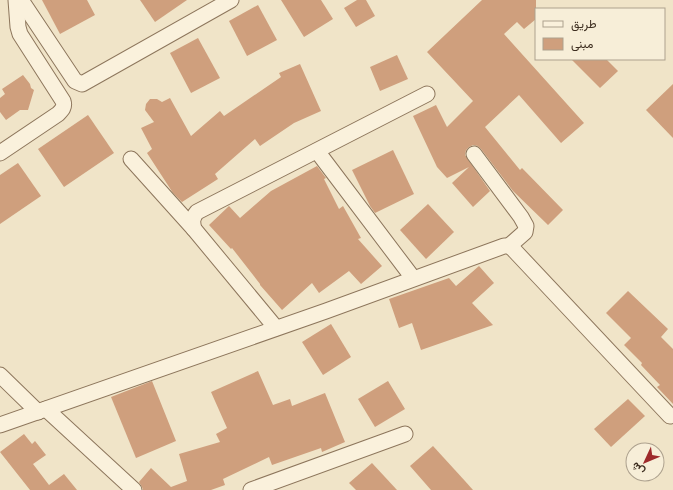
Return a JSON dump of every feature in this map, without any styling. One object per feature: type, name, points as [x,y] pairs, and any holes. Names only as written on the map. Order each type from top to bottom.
[{"type":"street","points":[[0,153],[58,114],[62,110],[64,104],[20,34],[16,0]]},
{"type":"street","points":[[21,0],[75,81],[82,84],[231,0]]},
{"type":"street","points":[[194,230],[192,222],[197,212],[427,94]]},
{"type":"street","points":[[317,151],[413,278]]},
{"type":"street","points":[[474,154],[521,216],[526,226],[525,232],[509,246]]},
{"type":"street","points":[[131,159],[194,230],[276,328]]},
{"type":"street","points":[[0,425],[276,328],[499,246],[509,246],[513,249],[670,416]]},
{"type":"street","points":[[0,375],[134,490]]},
{"type":"street","points":[[251,490],[405,434]]},
{"type":"building","points":[[42,0],[87,0],[95,15],[60,34]]},
{"type":"building","points":[[140,0],[187,0],[155,22]]},
{"type":"building","points":[[281,0],[321,0],[333,19],[304,37]]},
{"type":"building","points":[[357,0],[366,0],[375,16],[356,27],[344,8]]},
{"type":"building","points":[[482,0],[536,0],[535,20],[524,29],[517,22],[504,34],[584,123],[561,143],[519,95],[485,127],[520,170],[522,168],[563,210],[548,225],[513,191],[478,146],[473,145],[469,147],[466,150],[465,155],[490,191],[473,207],[452,183],[469,167],[447,178],[437,167],[413,116],[436,105],[447,127],[473,101],[427,52]]},
{"type":"building","points":[[258,5],[277,40],[247,56],[229,21]]},
{"type":"building","points":[[198,38],[220,78],[191,93],[170,53]]},
{"type":"building","points":[[397,55],[408,79],[380,91],[370,67]]},
{"type":"building","points":[[572,60],[607,60],[618,71],[600,88]]},
{"type":"building","points":[[300,64],[321,111],[294,123],[260,146],[255,139],[215,174],[218,179],[182,202],[173,193],[147,153],[152,149],[141,128],[154,122],[145,110],[146,104],[150,99],[157,99],[162,102],[170,98],[191,136],[220,111],[224,116],[281,77],[279,73]]},
{"type":"building","points":[[23,75],[30,84],[31,88],[34,90],[28,110],[20,110],[6,120],[0,112],[0,98],[5,94],[2,89]]},
{"type":"building","points":[[673,84],[673,138],[646,110]]},
{"type":"building","points":[[88,115],[114,153],[64,187],[38,149]]},
{"type":"building","points":[[393,150],[414,194],[375,213],[352,170]]},
{"type":"building","points":[[18,163],[41,196],[0,224],[0,175]]},
{"type":"building","points":[[317,166],[326,178],[324,179],[339,209],[343,206],[361,238],[358,239],[382,266],[361,284],[349,271],[319,293],[312,283],[282,310],[260,285],[232,248],[231,249],[209,225],[229,206],[240,218],[271,191]]},
{"type":"building","points":[[428,204],[454,232],[426,259],[400,230]]},
{"type":"building","points":[[479,266],[494,283],[472,303],[493,325],[421,350],[412,323],[399,328],[389,299],[449,278],[456,286]]},
{"type":"building","points":[[628,291],[668,329],[661,337],[673,349],[673,404],[657,387],[660,385],[641,365],[642,363],[624,345],[631,338],[606,313]]},
{"type":"building","points":[[331,324],[351,357],[323,375],[302,342]]},
{"type":"building","points":[[258,371],[273,405],[290,399],[292,406],[325,393],[345,442],[322,452],[321,448],[272,465],[269,457],[223,479],[225,485],[211,490],[143,490],[139,482],[151,468],[171,487],[187,481],[179,454],[220,442],[216,434],[227,428],[211,392]]},
{"type":"building","points":[[152,381],[176,441],[136,458],[111,397]]},
{"type":"building","points":[[388,381],[405,409],[375,427],[358,399]]},
{"type":"building","points":[[628,399],[645,416],[611,447],[594,429]]},
{"type":"building","points":[[24,434],[32,444],[35,441],[46,455],[33,464],[49,485],[64,474],[77,490],[30,490],[0,452]]},
{"type":"building","points":[[433,446],[473,490],[431,490],[410,466]]},
{"type":"building","points":[[372,463],[397,490],[356,490],[349,483]]}]
